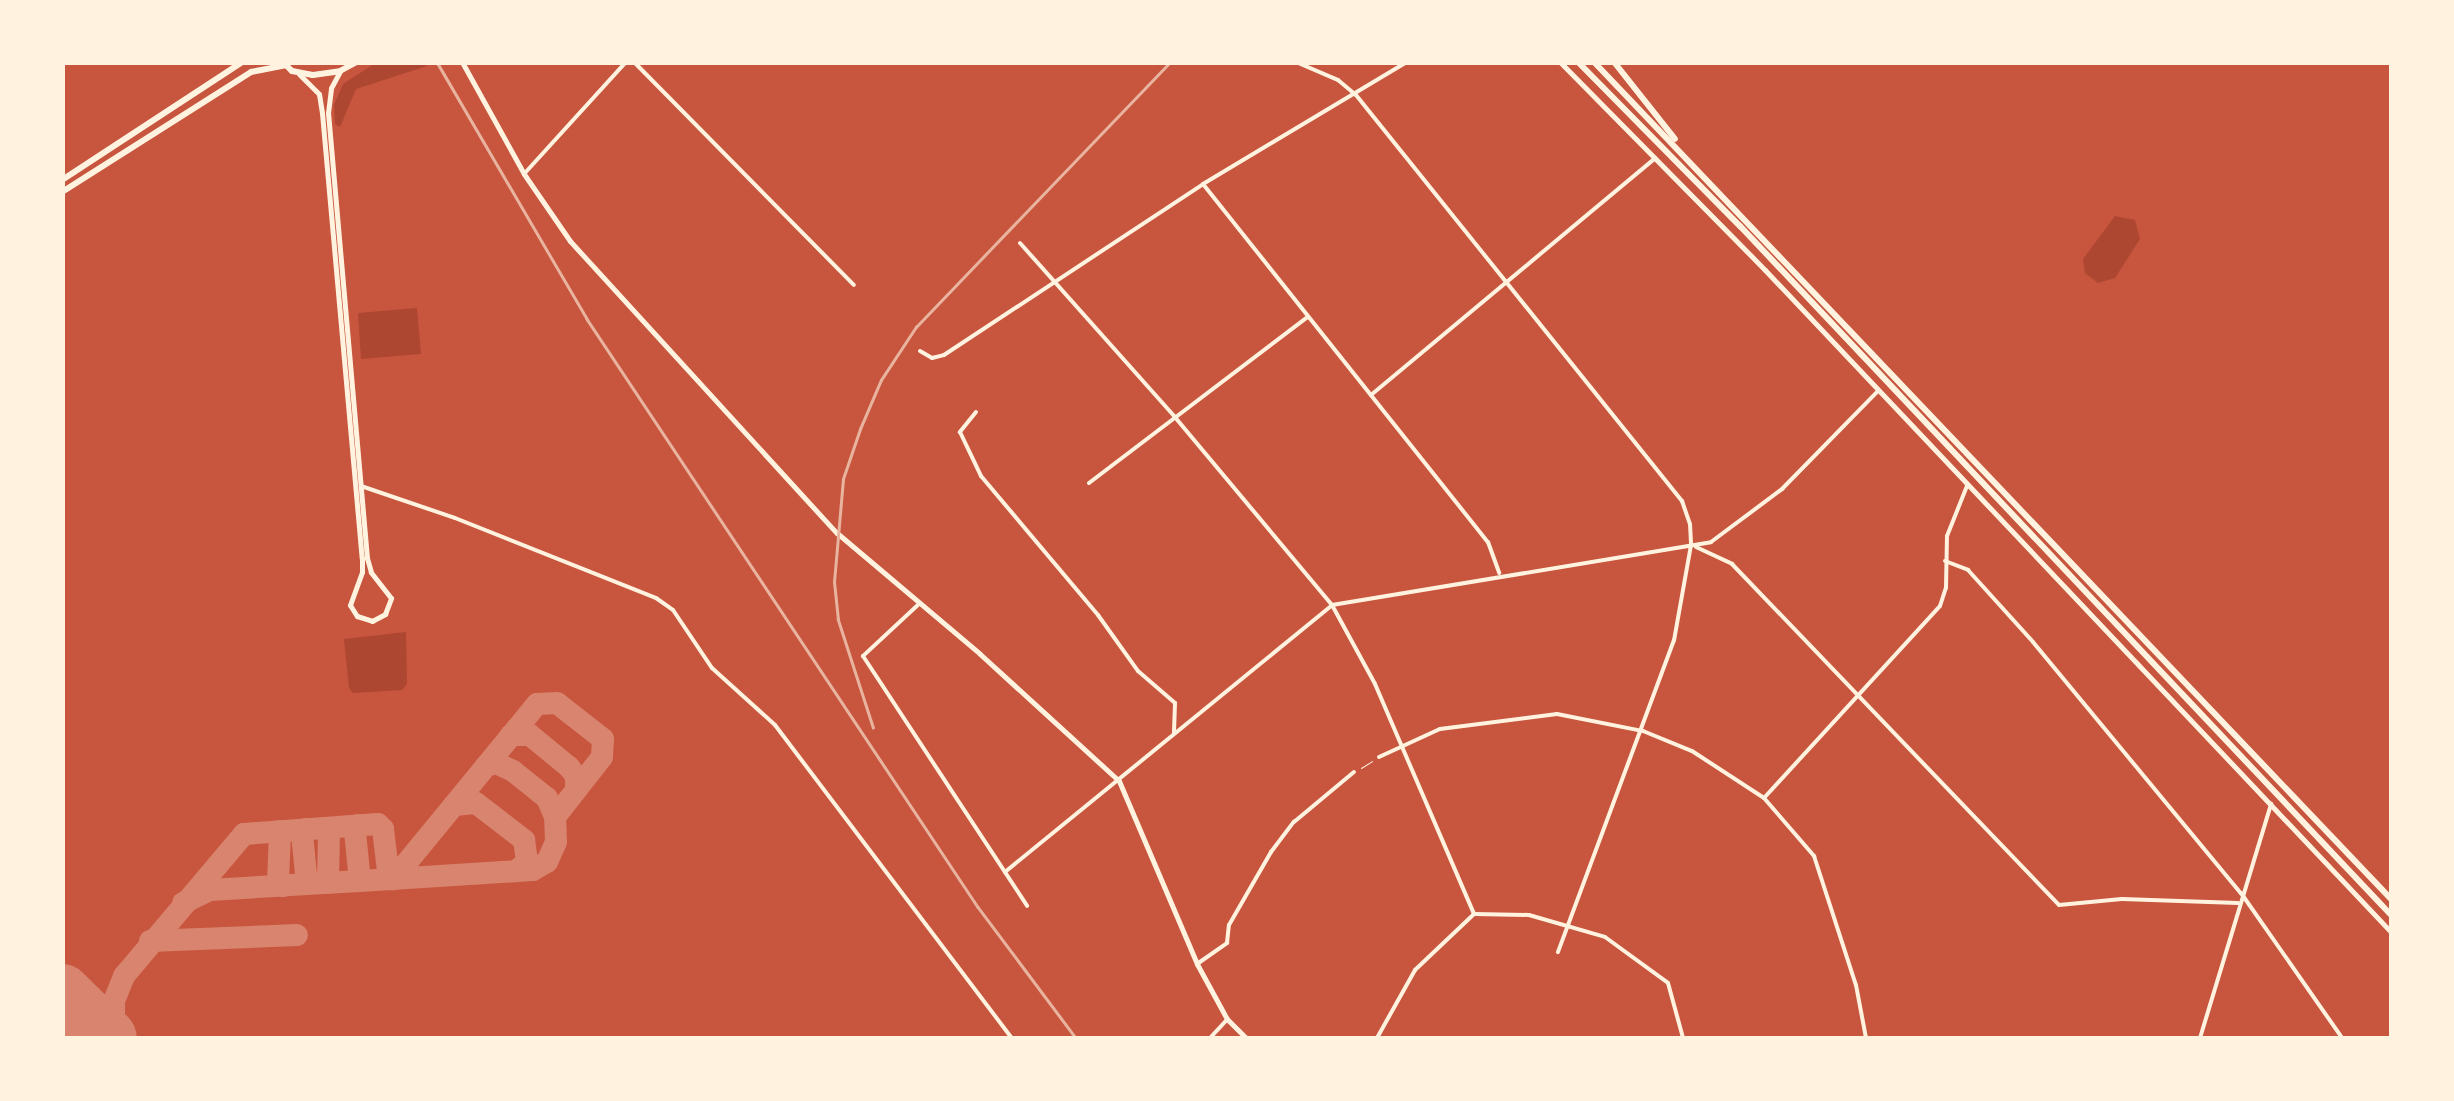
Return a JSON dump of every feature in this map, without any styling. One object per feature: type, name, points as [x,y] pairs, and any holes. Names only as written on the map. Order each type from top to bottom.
[{"type":"highway","points":[[62,180],[242,62]]},
{"type":"highway","points":[[62,192],[240,78],[269,66],[285,64],[299,74],[340,71],[356,62]]},
{"type":"highway","points":[[1578,62],[1728,214],[2392,916]]},
{"type":"highway","points":[[1594,62],[1688,156],[2392,900]]},
{"type":"highway","points":[[1614,62],[1688,156]]},
{"type":"street","points":[[462,62],[524,174],[570,242],[837,534],[1120,781],[1197,964],[1227,1019],[1246,1038]]},
{"type":"street","points":[[524,174],[626,62]]},
{"type":"street","points":[[634,62],[854,285]]},
{"type":"street","points":[[920,351],[932,358],[944,355],[1203,184],[1407,62]]},
{"type":"street","points":[[1560,62],[1968,484],[2392,934]]},
{"type":"street","points":[[1299,63],[1338,80],[1356,95],[1682,501],[1691,545],[1674,640],[1558,952]]},
{"type":"street","points":[[299,74],[312,84],[321,103],[358,485],[368,558],[379,582],[388,591],[390,605],[382,617],[372,621],[357,616],[351,608],[351,594],[362,562],[358,485],[328,113],[331,88],[340,71]]},
{"type":"street","points":[[1371,395],[1655,158]]},
{"type":"street","points":[[1203,184],[1488,542],[1500,574]]},
{"type":"street","points":[[1020,243],[1174,416],[1332,605],[1376,684],[1474,914]]},
{"type":"street","points":[[1089,483],[1306,318]]},
{"type":"street","points":[[1004,872],[1332,605],[1721,538],[1782,489],[1878,391]]},
{"type":"street","points":[[976,412],[962,426],[966,451],[1138,671],[1175,702],[1174,732]]},
{"type":"street","points":[[1764,798],[1940,606],[1946,588],[1945,561],[1954,512],[1968,484]]},
{"type":"street","points":[[358,485],[455,518],[656,598],[673,610],[712,668],[775,725],[1012,1038]]},
{"type":"street","points":[[1691,545],[1732,564],[2058,905],[2122,899],[2238,903]]},
{"type":"street","points":[[1945,561],[1968,570],[1988,588],[2242,893],[2342,1038]]},
{"type":"street","points":[[357,585],[379,582]]},
{"type":"street","points":[[920,604],[863,656],[1027,906]]},
{"type":"street","points":[[1379,757],[1440,729],[1557,714],[1642,731],[1692,751],[1764,798],[1814,856],[1856,985],[1866,1038]]},
{"type":"street","points":[[1197,964],[1227,943],[1229,925],[1271,852],[1294,822],[1354,772]]},
{"type":"street","points":[[2200,1038],[2271,804]]},
{"type":"street","points":[[1377,1038],[1414,970],[1474,914],[1529,915],[1606,937],[1668,984],[1683,1038]]},
{"type":"street","points":[[1210,1038],[1227,1019]]},
{"type":"path","points":[[1354,772],[1379,757]]},
{"type":"shaded area","points":[[377,62],[427,66],[356,89],[340,127],[335,124],[334,105],[343,84]]},
{"type":"shaded area","points":[[2115,216],[2135,220],[2140,239],[2115,278],[2098,283],[2085,273],[2083,259]]},
{"type":"shaded area","points":[[417,308],[421,354],[361,359],[358,313]]},
{"type":"shaded area","points":[[406,632],[407,684],[402,690],[353,693],[349,688],[344,639]]},
{"type":"taxiway","points":[[183,903],[210,890],[360,881],[533,870],[547,862],[556,842],[555,817],[602,757],[603,739],[557,703],[537,704],[393,879]]},
{"type":"taxiway","points":[[511,735],[530,735],[569,767],[576,776],[576,790]]},
{"type":"taxiway","points":[[486,766],[496,763],[513,771],[547,798],[555,817]]},
{"type":"taxiway","points":[[454,805],[476,803],[524,840],[527,862],[516,871]]},
{"type":"taxiway","points":[[114,1038],[114,1001],[124,976],[244,834],[378,824],[383,829],[389,879]]},
{"type":"taxiway","points":[[359,825],[355,832],[360,881]]},
{"type":"taxiway","points":[[324,828],[329,832],[328,883]]},
{"type":"taxiway","points":[[306,829],[302,834],[307,884]]},
{"type":"taxiway","points":[[280,831],[278,882],[282,886]]},
{"type":"taxiway","points":[[150,941],[297,935]]},
{"type":"taxiway","points":[[67,1038],[86,1017]]},
{"type":"runway","points":[[62,993],[108,1038]]},
{"type":"railway","points":[[437,62],[587,319],[978,907],[1076,1038]]},
{"type":"railway","points":[[873,728],[838,620],[834,582],[843,479],[881,380],[916,327],[1170,62]]}]
